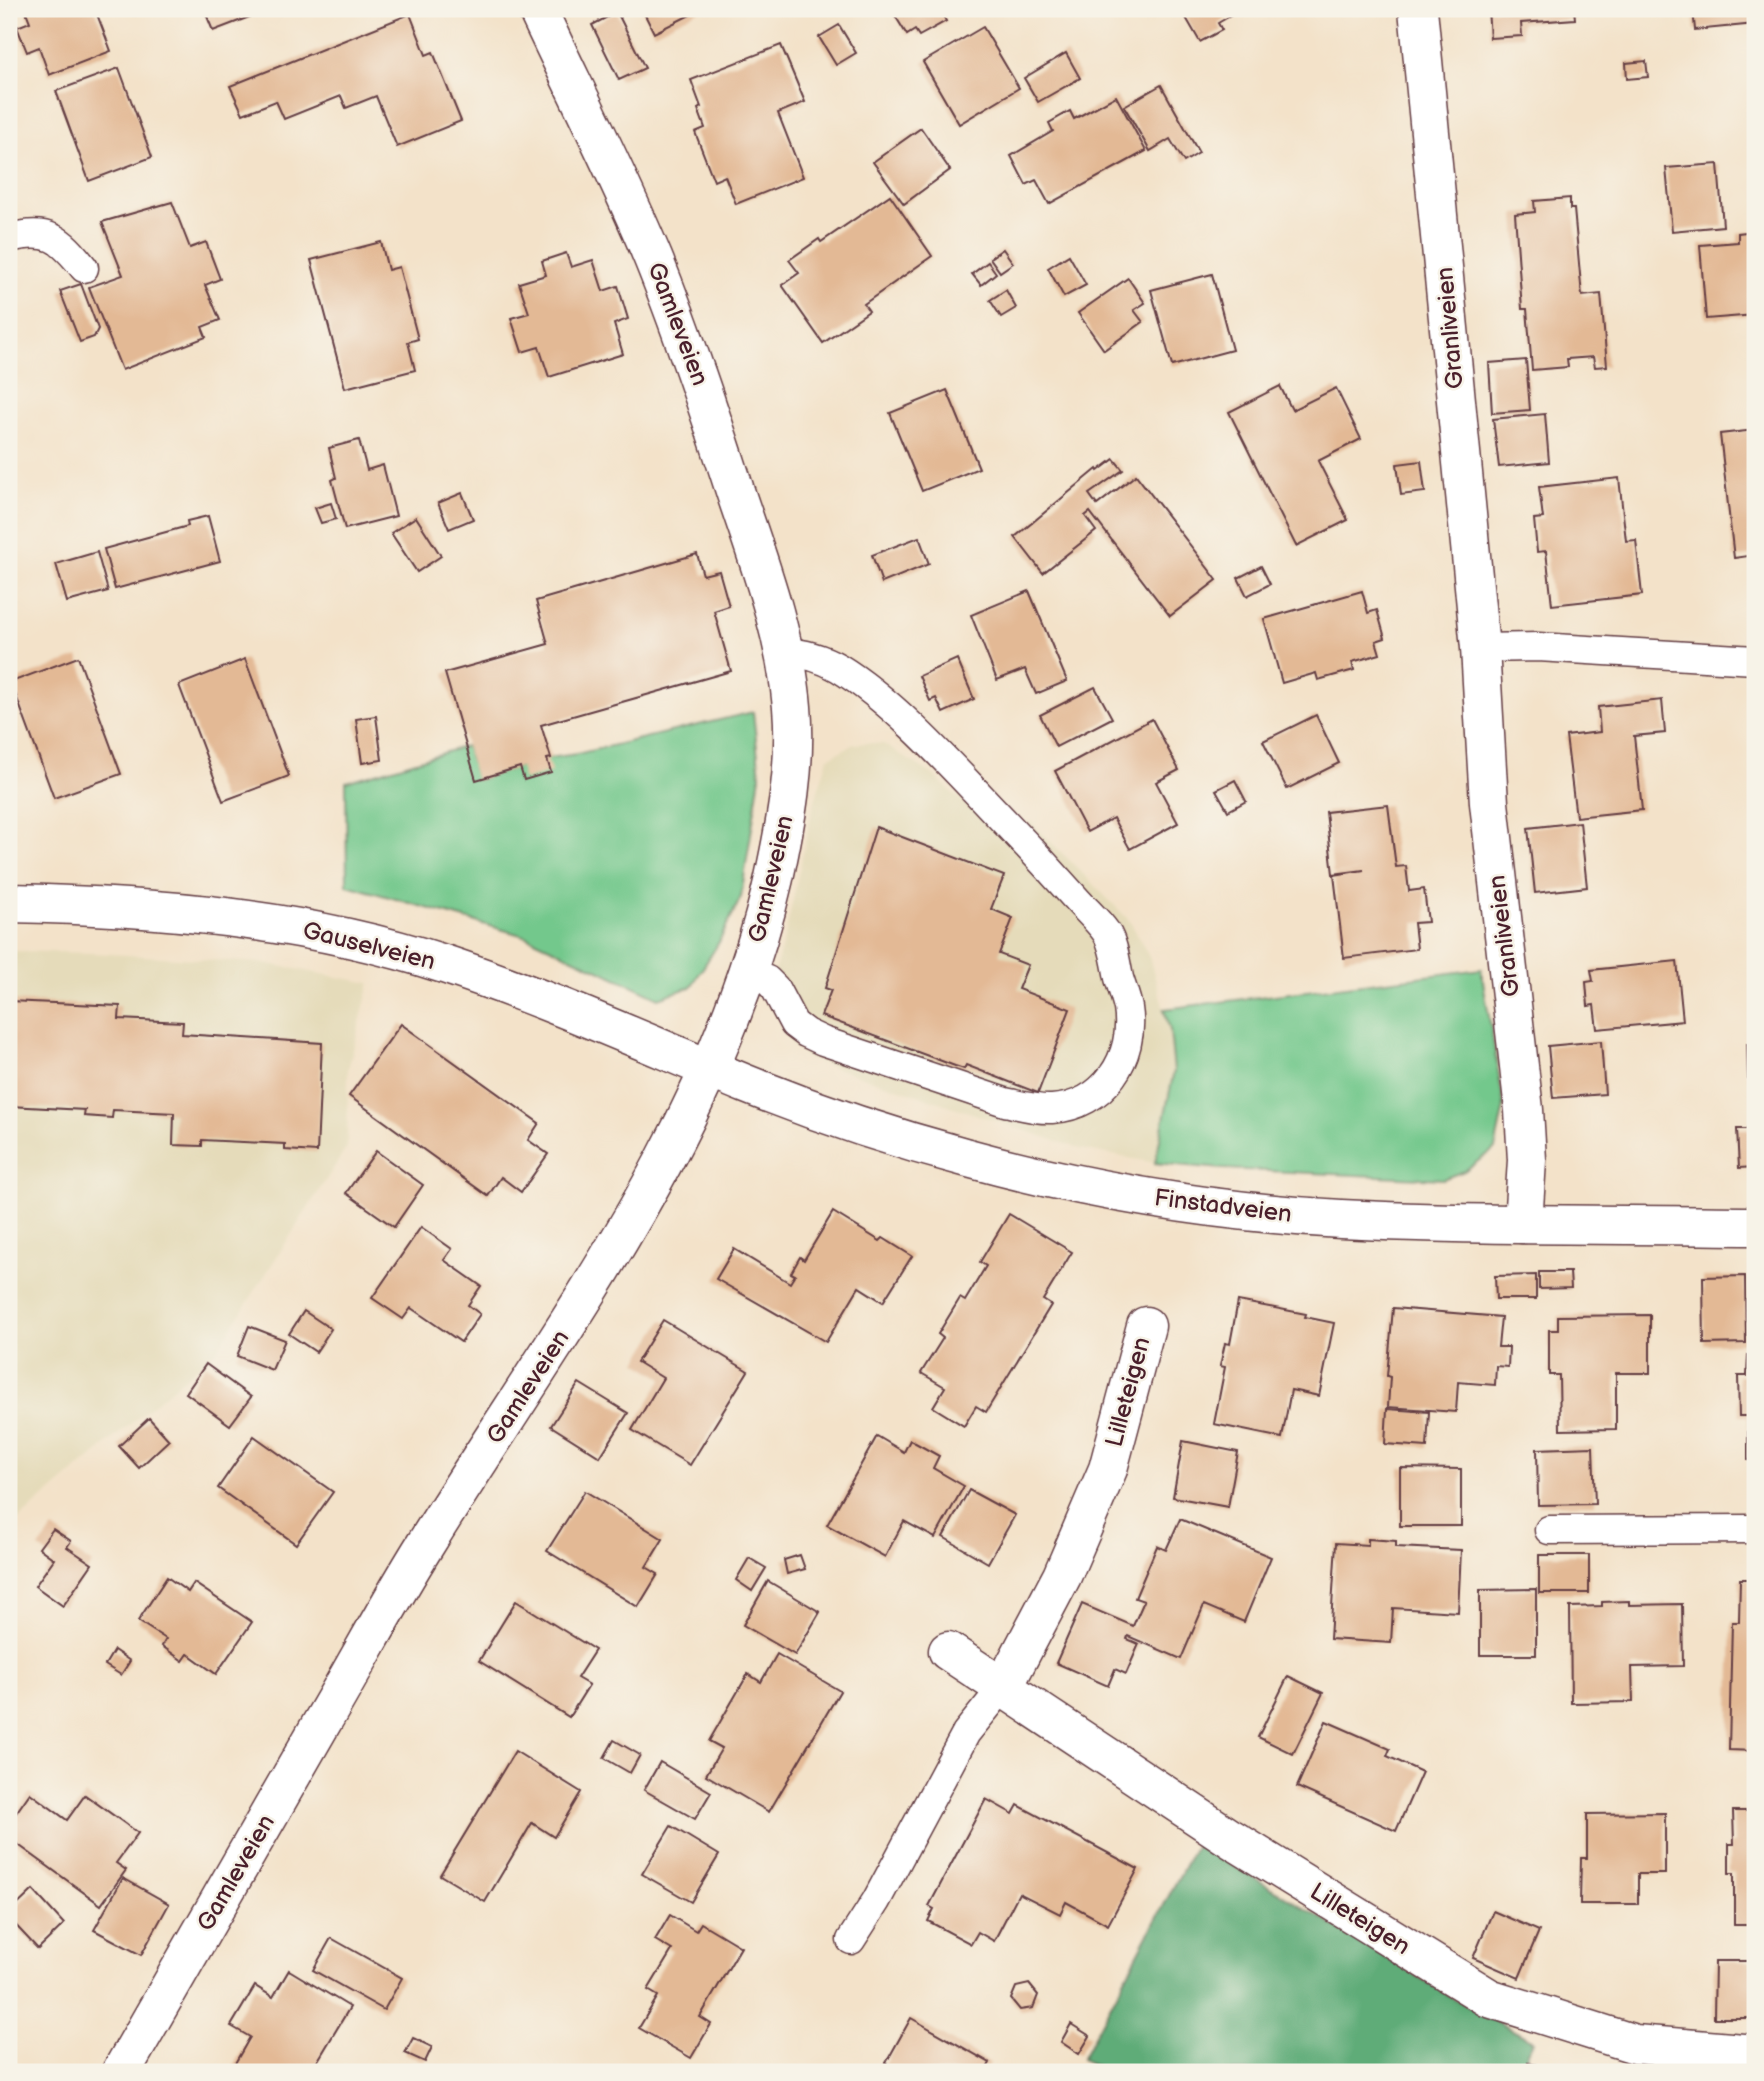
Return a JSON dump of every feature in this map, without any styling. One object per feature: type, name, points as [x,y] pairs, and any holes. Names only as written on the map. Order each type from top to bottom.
[{"type":"street","name":"Gamleveien","points":[[121,2072],[424,1547],[572,1320],[678,1134],[710,1069],[748,973],[778,857],[792,775],[794,739],[784,652],[714,423],[677,319],[622,188],[537,9]]},
{"type":"street","name":"Granliveien","points":[[1419,9],[1480,648],[1489,803],[1526,1131],[1523,1224]]},
{"type":"street","name":"Gauselveien","points":[[9,903],[88,904],[205,914],[259,920],[352,938],[444,964],[535,996],[710,1069]]},
{"type":"street","name":"Finstadveien","points":[[710,1069],[894,1137],[1069,1183],[1172,1201],[1339,1219],[1755,1226]]},
{"type":"street","name":"Lilleteigen","points":[[1004,1686],[1062,1576],[1108,1469],[1146,1326]]},
{"type":"street","name":"Lilleteigen","points":[[948,1651],[1230,1838],[1489,1998],[1635,2044],[1755,2054]]},
{"type":"lane","points":[[9,238],[24,234],[47,235],[66,245],[84,268]]},
{"type":"lane","points":[[1480,648],[1538,648],[1755,660]]},
{"type":"lane","points":[[748,973],[767,980],[775,988],[793,1024],[823,1041],[1005,1102],[1031,1108],[1070,1106],[1105,1088],[1116,1073],[1129,1035],[1128,1010],[1107,934],[1045,863],[901,718],[839,668],[819,658],[784,652]]},
{"type":"lane","points":[[1549,1530],[1755,1529]]},
{"type":"lane","name":"Lilleteigen","points":[[851,1940],[876,1901],[966,1733],[1004,1686]]},
{"type":"shaded area","points":[[854,744],[883,744],[932,774],[1009,844],[1030,821],[1130,921],[1149,957],[1170,1030],[1174,1071],[1155,1163],[1081,1149],[809,1059],[792,1045],[786,1035],[774,972],[785,936],[813,807],[828,758]]},
{"type":"shaded area","points":[[9,951],[263,963],[370,983],[348,1069],[347,1147],[217,1350],[13,1524],[9,1513]]},
{"type":"green space","points":[[753,712],[760,776],[741,897],[719,942],[691,987],[659,998],[528,937],[347,885],[346,782],[466,746],[477,780],[548,758],[577,754]]},
{"type":"green space","points":[[1481,969],[1504,1106],[1495,1149],[1464,1171],[1443,1179],[1223,1169],[1155,1163],[1174,1071],[1170,1030],[1164,1009]]},
{"type":"green space","points":[[1197,1843],[1455,1999],[1533,2041],[1519,2072],[1108,2072],[1082,2059]]},
{"type":"building","points":[[25,9],[95,9],[111,51],[49,75],[39,47],[27,52],[17,27],[30,22]]},
{"type":"building","points":[[204,9],[270,9],[213,31]]},
{"type":"building","points":[[642,9],[702,9],[654,33]]},
{"type":"building","points":[[891,9],[951,9],[942,14],[946,21],[919,36],[915,30],[907,35]]},
{"type":"building","points":[[1181,9],[1242,9],[1218,23],[1222,30],[1200,42]]},
{"type":"building","points":[[1488,9],[1574,9],[1575,19],[1521,23],[1522,36],[1490,38]]},
{"type":"building","points":[[1693,9],[1755,9],[1755,24],[1695,30]]},
{"type":"building","points":[[617,12],[645,68],[619,80],[592,25]]},
{"type":"building","points":[[410,14],[426,55],[433,52],[461,121],[397,147],[376,96],[346,108],[341,96],[284,119],[276,101],[243,114],[230,86]]},
{"type":"building","points":[[839,25],[856,53],[836,65],[819,37]]},
{"type":"building","points":[[983,27],[1019,88],[959,124],[923,62]]},
{"type":"building","points":[[781,45],[805,102],[778,113],[803,177],[736,204],[725,176],[714,181],[695,132],[705,128],[691,80]]},
{"type":"building","points":[[1066,53],[1080,78],[1038,102],[1024,78]]},
{"type":"building","points":[[1646,61],[1648,77],[1627,79],[1626,63]]},
{"type":"building","points":[[119,68],[152,157],[89,181],[56,91]]},
{"type":"building","points":[[1161,85],[1199,153],[1184,162],[1170,139],[1150,151],[1124,106]]},
{"type":"building","points":[[1116,96],[1146,151],[1049,204],[1036,180],[1026,185],[1011,156],[1053,131],[1049,123],[1070,111],[1074,119]]},
{"type":"building","points":[[921,128],[950,170],[904,204],[873,162]]},
{"type":"building","points":[[1718,164],[1723,226],[1672,231],[1666,168]]},
{"type":"building","points":[[890,195],[932,256],[864,304],[869,311],[823,343],[782,285],[799,273],[789,260],[819,239],[821,242]]},
{"type":"building","points":[[1570,198],[1570,209],[1574,209],[1582,296],[1601,294],[1607,366],[1595,367],[1593,357],[1567,359],[1568,367],[1532,370],[1527,309],[1522,309],[1515,214],[1535,212],[1534,201]]},
{"type":"building","points":[[172,202],[190,248],[206,242],[220,279],[205,285],[220,320],[202,327],[206,337],[122,370],[89,287],[123,275],[102,222]]},
{"type":"building","points":[[1755,231],[1755,315],[1706,319],[1700,245],[1738,242],[1738,233]]},
{"type":"building","points":[[381,242],[388,270],[399,267],[418,339],[408,342],[415,370],[345,388],[311,260]]},
{"type":"building","points":[[1003,249],[1013,263],[1000,272],[990,258]]},
{"type":"building","points":[[566,253],[571,267],[593,260],[603,291],[618,286],[628,319],[614,324],[623,354],[549,377],[539,347],[522,352],[511,318],[529,313],[519,283],[546,275],[542,261]]},
{"type":"building","points":[[1069,255],[1086,285],[1064,297],[1048,268]]},
{"type":"building","points":[[988,262],[996,273],[981,285],[972,274]]},
{"type":"building","points":[[1212,274],[1232,350],[1172,366],[1151,290]]},
{"type":"building","points":[[1128,278],[1145,303],[1134,310],[1143,322],[1104,350],[1078,313]]},
{"type":"building","points":[[81,284],[98,329],[94,337],[80,342],[60,291]]},
{"type":"building","points":[[1006,290],[1016,308],[1001,317],[990,300]]},
{"type":"building","points":[[1526,360],[1530,410],[1492,413],[1489,363]]},
{"type":"building","points":[[1280,386],[1292,410],[1336,388],[1361,439],[1318,461],[1348,520],[1296,546],[1229,412]]},
{"type":"building","points":[[947,390],[979,468],[922,491],[890,413]]},
{"type":"building","points":[[1545,414],[1549,462],[1499,467],[1493,419]]},
{"type":"building","points":[[1755,430],[1755,555],[1734,558],[1720,434]]},
{"type":"building","points":[[359,440],[367,470],[383,465],[396,516],[345,529],[332,480],[336,478],[329,448]]},
{"type":"building","points":[[1114,459],[1123,470],[1089,494],[1097,505],[1136,475],[1217,580],[1170,616],[1090,512],[1085,516],[1096,531],[1043,573],[1015,537],[1097,469],[1098,471]]},
{"type":"building","points":[[1421,461],[1425,492],[1401,495],[1397,464]]},
{"type":"building","points":[[1619,478],[1626,541],[1636,540],[1642,595],[1552,605],[1546,551],[1537,552],[1534,519],[1543,518],[1539,487]]},
{"type":"building","points":[[462,493],[473,519],[449,529],[438,503]]},
{"type":"building","points":[[331,503],[336,519],[321,523],[315,508]]},
{"type":"building","points":[[208,516],[220,561],[115,589],[104,549],[188,526],[187,521]]},
{"type":"building","points":[[416,517],[441,556],[417,572],[391,533]]},
{"type":"building","points":[[919,537],[929,564],[882,583],[872,555]]},
{"type":"building","points":[[97,552],[108,591],[67,602],[56,564]]},
{"type":"building","points":[[697,554],[703,575],[719,571],[729,606],[714,611],[731,671],[541,725],[551,758],[547,759],[551,772],[524,780],[520,767],[476,780],[445,673],[548,644],[536,601]]},
{"type":"building","points":[[1261,566],[1270,584],[1247,596],[1238,578]]},
{"type":"building","points":[[1029,591],[1067,681],[1036,694],[1025,669],[997,680],[971,615]]},
{"type":"building","points":[[1362,591],[1368,613],[1377,610],[1385,638],[1376,641],[1380,654],[1352,662],[1354,670],[1318,680],[1316,673],[1282,683],[1264,619]]},
{"type":"building","points":[[78,657],[121,774],[54,798],[11,682]]},
{"type":"building","points":[[245,659],[289,776],[223,801],[179,685]]},
{"type":"building","points":[[957,659],[974,699],[943,713],[936,698],[930,701],[919,676]]},
{"type":"building","points":[[1095,687],[1112,718],[1056,747],[1040,715]]},
{"type":"building","points":[[1662,700],[1665,733],[1634,736],[1642,810],[1576,817],[1566,736],[1600,732],[1598,707]]},
{"type":"building","points":[[1316,715],[1339,763],[1287,789],[1263,741]]},
{"type":"building","points":[[376,716],[382,760],[362,763],[356,719]]},
{"type":"building","points":[[1152,719],[1179,770],[1156,782],[1178,823],[1130,849],[1113,818],[1087,832],[1055,771]]},
{"type":"building","points":[[1235,780],[1246,801],[1228,811],[1216,790]]},
{"type":"building","points":[[1388,805],[1396,867],[1406,866],[1409,891],[1424,889],[1428,922],[1414,923],[1417,949],[1344,958],[1334,875],[1364,870],[1333,874],[1326,812]]},
{"type":"building","points":[[1580,822],[1587,887],[1535,893],[1528,828]]},
{"type":"building","points":[[876,827],[1004,876],[991,909],[1013,918],[999,954],[1028,965],[1018,989],[1070,1009],[1038,1093],[966,1065],[964,1069],[955,1066],[821,1016],[831,990],[825,988]]},
{"type":"building","points":[[1677,961],[1683,1021],[1597,1029],[1594,1005],[1588,1006],[1586,982],[1593,981],[1591,970]]},
{"type":"building","points":[[9,1001],[120,1006],[119,1019],[183,1022],[182,1034],[322,1043],[317,1152],[285,1150],[285,1144],[202,1140],[202,1146],[173,1145],[174,1113],[113,1110],[112,1118],[84,1116],[85,1110],[9,1106]]},
{"type":"building","points":[[401,1024],[539,1123],[528,1140],[548,1154],[521,1192],[501,1177],[488,1196],[349,1096]]},
{"type":"building","points":[[1601,1041],[1605,1094],[1553,1098],[1548,1046]]},
{"type":"building","points":[[1747,1044],[1755,1044],[1755,1078],[1748,1078]]},
{"type":"building","points":[[1737,1129],[1755,1129],[1755,1167],[1739,1168]]},
{"type":"building","points":[[376,1151],[423,1185],[394,1227],[346,1193]]},
{"type":"building","points":[[833,1212],[880,1241],[883,1238],[912,1256],[883,1302],[859,1287],[826,1342],[716,1279],[734,1249],[790,1283],[795,1275],[791,1273],[800,1257],[804,1260]]},
{"type":"building","points":[[1009,1214],[1072,1252],[1043,1300],[1051,1305],[986,1412],[976,1406],[964,1426],[933,1407],[945,1387],[921,1373],[943,1338],[938,1334],[960,1298],[965,1301],[986,1266],[980,1262]]},
{"type":"building","points":[[421,1227],[452,1249],[444,1260],[481,1286],[468,1305],[480,1314],[461,1342],[411,1308],[403,1319],[372,1298]]},
{"type":"building","points":[[1539,1272],[1570,1272],[1571,1288],[1539,1289]]},
{"type":"building","points":[[1536,1275],[1536,1299],[1496,1299],[1495,1276]]},
{"type":"building","points":[[1745,1276],[1746,1343],[1704,1344],[1703,1277]]},
{"type":"building","points":[[1238,1301],[1306,1314],[1305,1317],[1334,1323],[1319,1396],[1291,1390],[1282,1438],[1214,1424],[1225,1367],[1220,1366],[1225,1343],[1230,1344]]},
{"type":"building","points":[[1393,1308],[1501,1317],[1498,1347],[1509,1347],[1508,1367],[1496,1366],[1495,1385],[1458,1382],[1456,1412],[1388,1407],[1390,1377],[1387,1376]]},
{"type":"building","points":[[304,1311],[331,1329],[316,1352],[289,1334]]},
{"type":"building","points":[[1650,1315],[1650,1373],[1616,1373],[1616,1429],[1560,1430],[1559,1375],[1549,1375],[1549,1330],[1558,1330],[1558,1316]]},
{"type":"building","points":[[663,1320],[748,1371],[690,1465],[632,1430],[663,1378],[637,1362]]},
{"type":"building","points":[[249,1326],[285,1340],[272,1370],[237,1356]]},
{"type":"building","points":[[1748,1355],[1755,1355],[1755,1459],[1748,1460],[1748,1416],[1739,1416],[1738,1376],[1747,1376]]},
{"type":"building","points":[[206,1364],[251,1397],[230,1425],[186,1393]]},
{"type":"building","points":[[579,1383],[628,1413],[600,1457],[551,1426]]},
{"type":"building","points":[[1387,1409],[1429,1412],[1427,1447],[1385,1444]]},
{"type":"building","points":[[149,1418],[169,1440],[139,1468],[119,1446]]},
{"type":"building","points":[[254,1436],[333,1492],[296,1544],[218,1488]]},
{"type":"building","points":[[877,1436],[904,1452],[910,1440],[939,1456],[933,1468],[964,1486],[935,1538],[904,1521],[885,1557],[827,1525]]},
{"type":"building","points":[[1183,1441],[1238,1452],[1228,1507],[1173,1497]]},
{"type":"building","points":[[1593,1447],[1595,1504],[1538,1505],[1537,1449]]},
{"type":"building","points":[[1400,1468],[1461,1469],[1461,1526],[1400,1526]]},
{"type":"building","points":[[969,1490],[1015,1515],[988,1563],[943,1537]]},
{"type":"building","points":[[585,1491],[663,1539],[646,1567],[658,1574],[638,1607],[547,1551]]},
{"type":"building","points":[[1180,1519],[1271,1557],[1244,1622],[1204,1605],[1181,1659],[1128,1636],[1127,1639],[1139,1644],[1126,1674],[1115,1669],[1108,1686],[1056,1663],[1082,1604],[1133,1626],[1144,1601],[1135,1598],[1157,1546],[1166,1550]]},
{"type":"building","points":[[53,1529],[71,1541],[67,1547],[92,1564],[63,1606],[35,1586],[54,1559],[39,1548]]},
{"type":"building","points":[[1368,1539],[1396,1541],[1396,1547],[1461,1550],[1458,1612],[1393,1608],[1391,1643],[1330,1639],[1336,1543],[1368,1545]]},
{"type":"building","points":[[800,1555],[805,1569],[787,1574],[784,1560]]},
{"type":"building","points":[[1539,1555],[1589,1555],[1589,1593],[1539,1593]]},
{"type":"building","points":[[749,1558],[766,1568],[752,1591],[736,1580]]},
{"type":"building","points":[[167,1577],[188,1592],[194,1583],[252,1622],[216,1674],[188,1654],[183,1661],[162,1646],[166,1639],[138,1621]]},
{"type":"building","points":[[1740,1579],[1755,1579],[1755,1751],[1729,1750],[1732,1622],[1739,1622]]},
{"type":"building","points":[[768,1581],[820,1612],[795,1655],[743,1625]]},
{"type":"building","points":[[1536,1589],[1536,1655],[1480,1655],[1480,1590]]},
{"type":"building","points":[[516,1601],[595,1650],[577,1678],[589,1685],[569,1717],[479,1661]]},
{"type":"building","points":[[1629,1601],[1629,1605],[1682,1604],[1683,1666],[1632,1667],[1633,1702],[1571,1703],[1570,1607],[1602,1606],[1602,1602]]},
{"type":"building","points":[[114,1650],[130,1661],[121,1675],[105,1665]]},
{"type":"building","points":[[777,1654],[840,1691],[769,1812],[706,1775],[722,1748],[709,1741],[748,1674],[761,1682]]},
{"type":"building","points":[[1288,1676],[1323,1693],[1293,1754],[1258,1737]]},
{"type":"building","points":[[1326,1721],[1390,1749],[1387,1756],[1422,1772],[1396,1831],[1297,1787]]},
{"type":"building","points":[[614,1740],[640,1755],[630,1773],[604,1758]]},
{"type":"building","points":[[515,1751],[581,1792],[554,1837],[532,1823],[485,1902],[440,1875]]},
{"type":"building","points":[[660,1762],[711,1792],[695,1819],[644,1790]]},
{"type":"building","points":[[30,1793],[67,1820],[85,1795],[138,1833],[116,1863],[126,1870],[101,1905],[9,1838],[9,1823]]},
{"type":"building","points":[[986,1799],[1013,1814],[1018,1805],[1138,1869],[1108,1925],[1066,1902],[1060,1914],[1019,1893],[994,1941],[978,1932],[971,1944],[928,1921],[934,1909],[929,1906]]},
{"type":"building","points":[[1733,1811],[1755,1811],[1755,1925],[1734,1925],[1734,1873],[1729,1873],[1729,1844],[1734,1844]]},
{"type":"building","points":[[1665,1813],[1665,1874],[1638,1874],[1638,1904],[1580,1904],[1581,1858],[1587,1858],[1587,1814]]},
{"type":"building","points":[[671,1826],[719,1855],[691,1902],[642,1874]]},
{"type":"building","points":[[123,1878],[169,1904],[141,1955],[94,1930]]},
{"type":"building","points":[[33,1890],[64,1924],[38,1949],[9,1918],[9,1913]]},
{"type":"building","points":[[1493,1911],[1539,1931],[1519,1978],[1473,1958]]},
{"type":"building","points":[[670,1915],[696,1931],[701,1923],[741,1947],[700,2017],[711,2024],[691,2058],[639,2028],[658,1996],[648,1990],[672,1950],[655,1940]]},
{"type":"building","points":[[331,1938],[402,1978],[384,2010],[313,1970]]},
{"type":"building","points":[[1715,1961],[1755,1961],[1755,2018],[1714,2018]]},
{"type":"building","points":[[289,1970],[350,2007],[311,2072],[230,2072],[250,2037],[231,2026],[255,1986],[273,1997]]},
{"type":"building","points":[[1029,1984],[1038,1995],[1033,2008],[1020,2010],[1011,1999],[1016,1987]]},
{"type":"building","points":[[911,2018],[990,2063],[985,2072],[881,2072]]},
{"type":"building","points":[[1071,2024],[1090,2036],[1079,2054],[1061,2042]]},
{"type":"building","points":[[413,2038],[432,2047],[425,2062],[405,2053]]},
{"type":"building","points":[[1528,2063],[1563,2071],[1563,2072],[1526,2072]]}]
